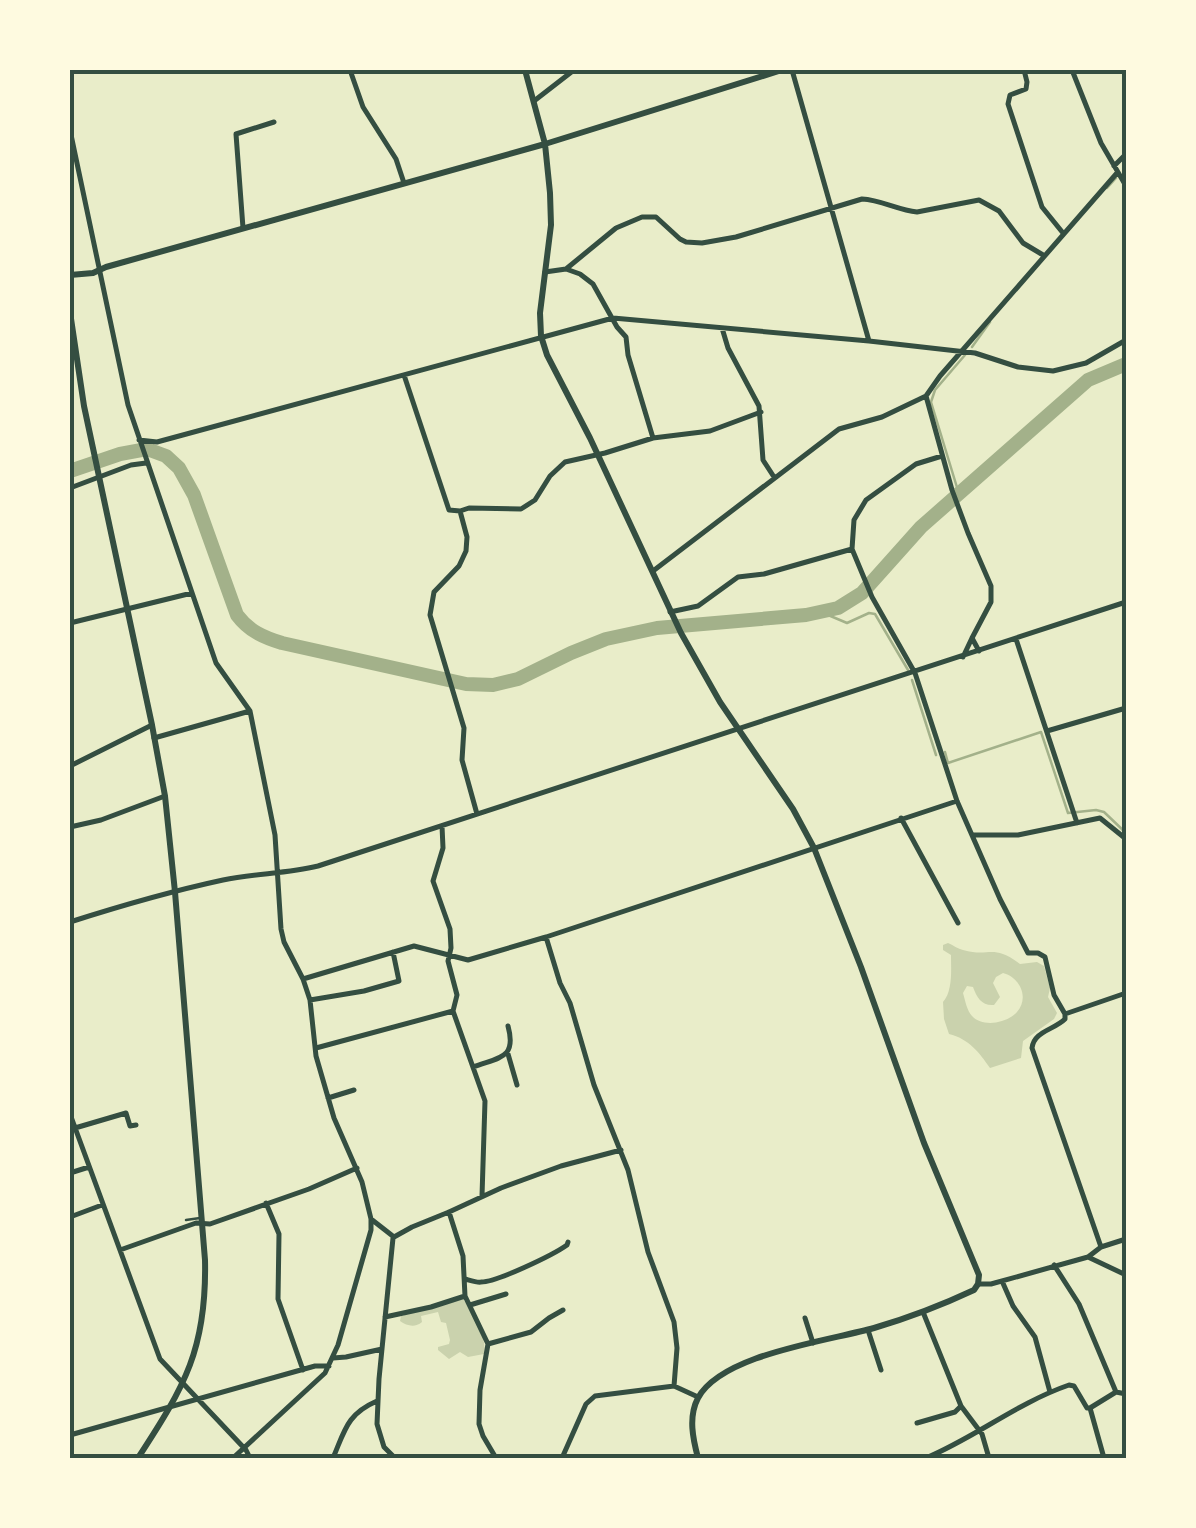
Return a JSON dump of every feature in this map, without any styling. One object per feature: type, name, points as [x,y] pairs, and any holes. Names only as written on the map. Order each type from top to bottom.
[{"type":"street","points":[[350,70],[363,106],[396,159],[404,183]]},
{"type":"street","points":[[525,70],[544,144],[551,209],[540,313],[541,336],[552,366],[702,673],[814,848],[924,1143],[978,1271],[974,1290],[922,1311],[868,1330],[762,1357],[724,1373],[698,1398],[694,1409],[692,1431],[698,1458]]},
{"type":"street","points":[[534,101],[574,70]]},
{"type":"street","points":[[70,275],[93,273],[544,144],[782,70]]},
{"type":"street","points":[[792,70],[869,340]]},
{"type":"street","points":[[1024,70],[1026,89],[1010,95],[1008,104],[1042,207],[1063,233]]},
{"type":"street","points":[[1072,70],[1102,143],[1126,186]]},
{"type":"street","points":[[70,82],[70,130],[128,406],[216,664],[250,711],[275,835],[280,929],[310,1000],[315,1048],[328,1098],[357,1168],[371,1219],[368,1241],[329,1366],[322,1378],[232,1458]]},
{"type":"street","points":[[243,228],[236,134],[274,122]]},
{"type":"street","points":[[650,572],[843,427],[874,420],[926,396],[1126,154]]},
{"type":"street","points":[[566,270],[616,228],[642,216],[656,217],[680,239],[702,244],[862,199],[917,212],[980,200],[994,207],[1023,243],[1043,255]]},
{"type":"street","points":[[546,272],[566,270],[593,284],[616,328],[626,337],[653,438]]},
{"type":"street","points":[[70,312],[79,379],[164,796],[205,1260],[198,1341],[173,1405],[138,1458]]},
{"type":"street","points":[[139,441],[160,441],[613,318],[869,340],[986,356],[1018,367],[1053,371],[1086,362],[1126,340]]},
{"type":"street","points":[[722,328],[761,412],[763,460],[775,478]]},
{"type":"street","points":[[404,374],[449,510],[522,509],[565,462],[653,438],[710,431],[761,412]]},
{"type":"street","points":[[926,396],[952,490],[992,594],[963,656]]},
{"type":"street","points":[[942,456],[916,464],[871,495],[854,520],[852,549],[864,581],[915,673],[957,800],[983,861],[1028,953],[1038,952],[1045,957],[1054,995],[1065,1014],[1059,1024],[1034,1039],[1032,1048],[1102,1248]]},
{"type":"street","points":[[70,488],[146,461]]},
{"type":"street","points":[[460,511],[467,537],[466,551],[434,592],[430,615],[464,728],[462,760],[476,814]]},
{"type":"street","points":[[672,614],[698,606],[738,577],[764,574],[852,549]]},
{"type":"street","points":[[70,623],[192,592]]},
{"type":"street","points":[[70,922],[225,880],[318,866],[1126,602]]},
{"type":"street","points":[[972,638],[979,651]]},
{"type":"street","points":[[1016,639],[1077,822]]},
{"type":"street","points":[[1047,731],[1126,708]]},
{"type":"street","points":[[154,738],[250,711]]},
{"type":"street","points":[[70,766],[152,725]]},
{"type":"street","points":[[70,827],[101,820],[164,796]]},
{"type":"street","points":[[303,979],[414,946],[468,960],[477,958],[957,800]]},
{"type":"street","points":[[901,818],[958,924]]},
{"type":"street","points":[[974,835],[1018,835],[1100,818],[1126,839]]},
{"type":"street","points":[[442,826],[443,848],[434,881],[450,929],[448,961],[457,995],[453,1011],[485,1101],[482,1196]]},
{"type":"street","points":[[546,937],[594,1084],[628,1170],[648,1252],[676,1329],[674,1386]]},
{"type":"street","points":[[310,1000],[399,981],[393,952]]},
{"type":"street","points":[[1065,1014],[1126,993]]},
{"type":"street","points":[[315,1048],[453,1011]]},
{"type":"street","points":[[508,1026],[512,1040],[508,1054],[517,1085]]},
{"type":"street","points":[[473,1066],[508,1054]]},
{"type":"street","points":[[328,1098],[354,1090]]},
{"type":"street","points":[[75,1128],[126,1113],[130,1126],[136,1125]]},
{"type":"street","points":[[70,1114],[160,1359],[250,1458]]},
{"type":"street","points":[[394,1237],[482,1196],[562,1166],[621,1150]]},
{"type":"street","points":[[70,1172],[89,1167]]},
{"type":"street","points":[[119,1250],[202,1221],[210,1224],[357,1168]]},
{"type":"street","points":[[266,1202],[279,1234],[278,1299],[303,1370]]},
{"type":"street","points":[[70,1217],[102,1204]]},
{"type":"street","points":[[449,1212],[463,1256],[466,1296],[488,1344],[479,1424],[496,1458]]},
{"type":"street","points":[[371,1219],[394,1237]]},
{"type":"street","points":[[394,1237],[377,1401],[379,1433],[384,1447],[395,1458]]},
{"type":"street","points":[[978,1284],[991,1284],[1088,1257],[1126,1239]]},
{"type":"street","points":[[465,1280],[479,1283],[496,1279],[557,1252],[568,1242]]},
{"type":"street","points":[[1088,1257],[1126,1275]]},
{"type":"street","points":[[1054,1265],[1078,1304],[1116,1392]]},
{"type":"street","points":[[1002,1281],[1013,1306],[1035,1337],[1050,1392]]},
{"type":"street","points":[[470,1305],[506,1294]]},
{"type":"street","points":[[384,1317],[466,1296]]},
{"type":"street","points":[[488,1344],[531,1332],[563,1310]]},
{"type":"street","points":[[922,1311],[961,1406],[980,1429],[989,1458]]},
{"type":"street","points":[[805,1318],[813,1343]]},
{"type":"street","points":[[868,1330],[881,1370]]},
{"type":"street","points":[[333,1358],[382,1349]]},
{"type":"street","points":[[70,1435],[329,1366]]},
{"type":"street","points":[[926,1458],[964,1441],[1020,1406],[1069,1385],[1074,1386],[1090,1408],[1104,1458]]},
{"type":"street","points":[[562,1458],[590,1399],[602,1394],[674,1386],[698,1398]]},
{"type":"street","points":[[1090,1408],[1116,1392],[1126,1394]]},
{"type":"street","points":[[333,1458],[349,1419],[377,1401]]},
{"type":"street","points":[[917,1422],[955,1412],[961,1406]]},
{"type":"lane","points":[[186,1220],[202,1221]]},
{"type":"green space","points":[[948,943],[972,952],[997,952],[1020,964],[1037,962],[1044,966],[1050,988],[1048,997],[1057,1013],[1023,1041],[1021,1058],[990,1068],[973,1047],[949,1034],[943,1002],[950,986],[951,955],[943,950]],"holes":[[[1003,973],[1023,994],[1017,1012],[995,1023],[972,1016],[963,993],[967,986],[973,987],[983,1003],[994,1005],[1000,997],[993,983]]]},
{"type":"green space","points":[[463,1299],[479,1325],[484,1354],[468,1357],[460,1352],[449,1359],[438,1350],[450,1340],[446,1323],[441,1322],[438,1312],[421,1316],[422,1322],[417,1325],[400,1321],[401,1316]]},
{"type":"waterway","points":[[1107,188],[1116,178]]},
{"type":"waterway","points":[[972,347],[990,322]]},
{"type":"waterway","points":[[959,494],[931,402],[935,390],[965,355]]},
{"type":"waterway","points":[[70,471],[147,449],[166,456],[179,468],[194,495],[237,615],[263,636],[466,684],[493,685],[518,679],[606,639],[657,628],[806,615],[838,608],[862,593],[921,527],[1088,380],[1126,364]]},
{"type":"waterway","points":[[821,612],[847,623],[875,614],[908,670]]},
{"type":"waterway","points":[[912,680],[936,755]]},
{"type":"waterway","points":[[945,752],[948,763],[1041,732],[1068,813],[1104,812],[1126,833]]}]
